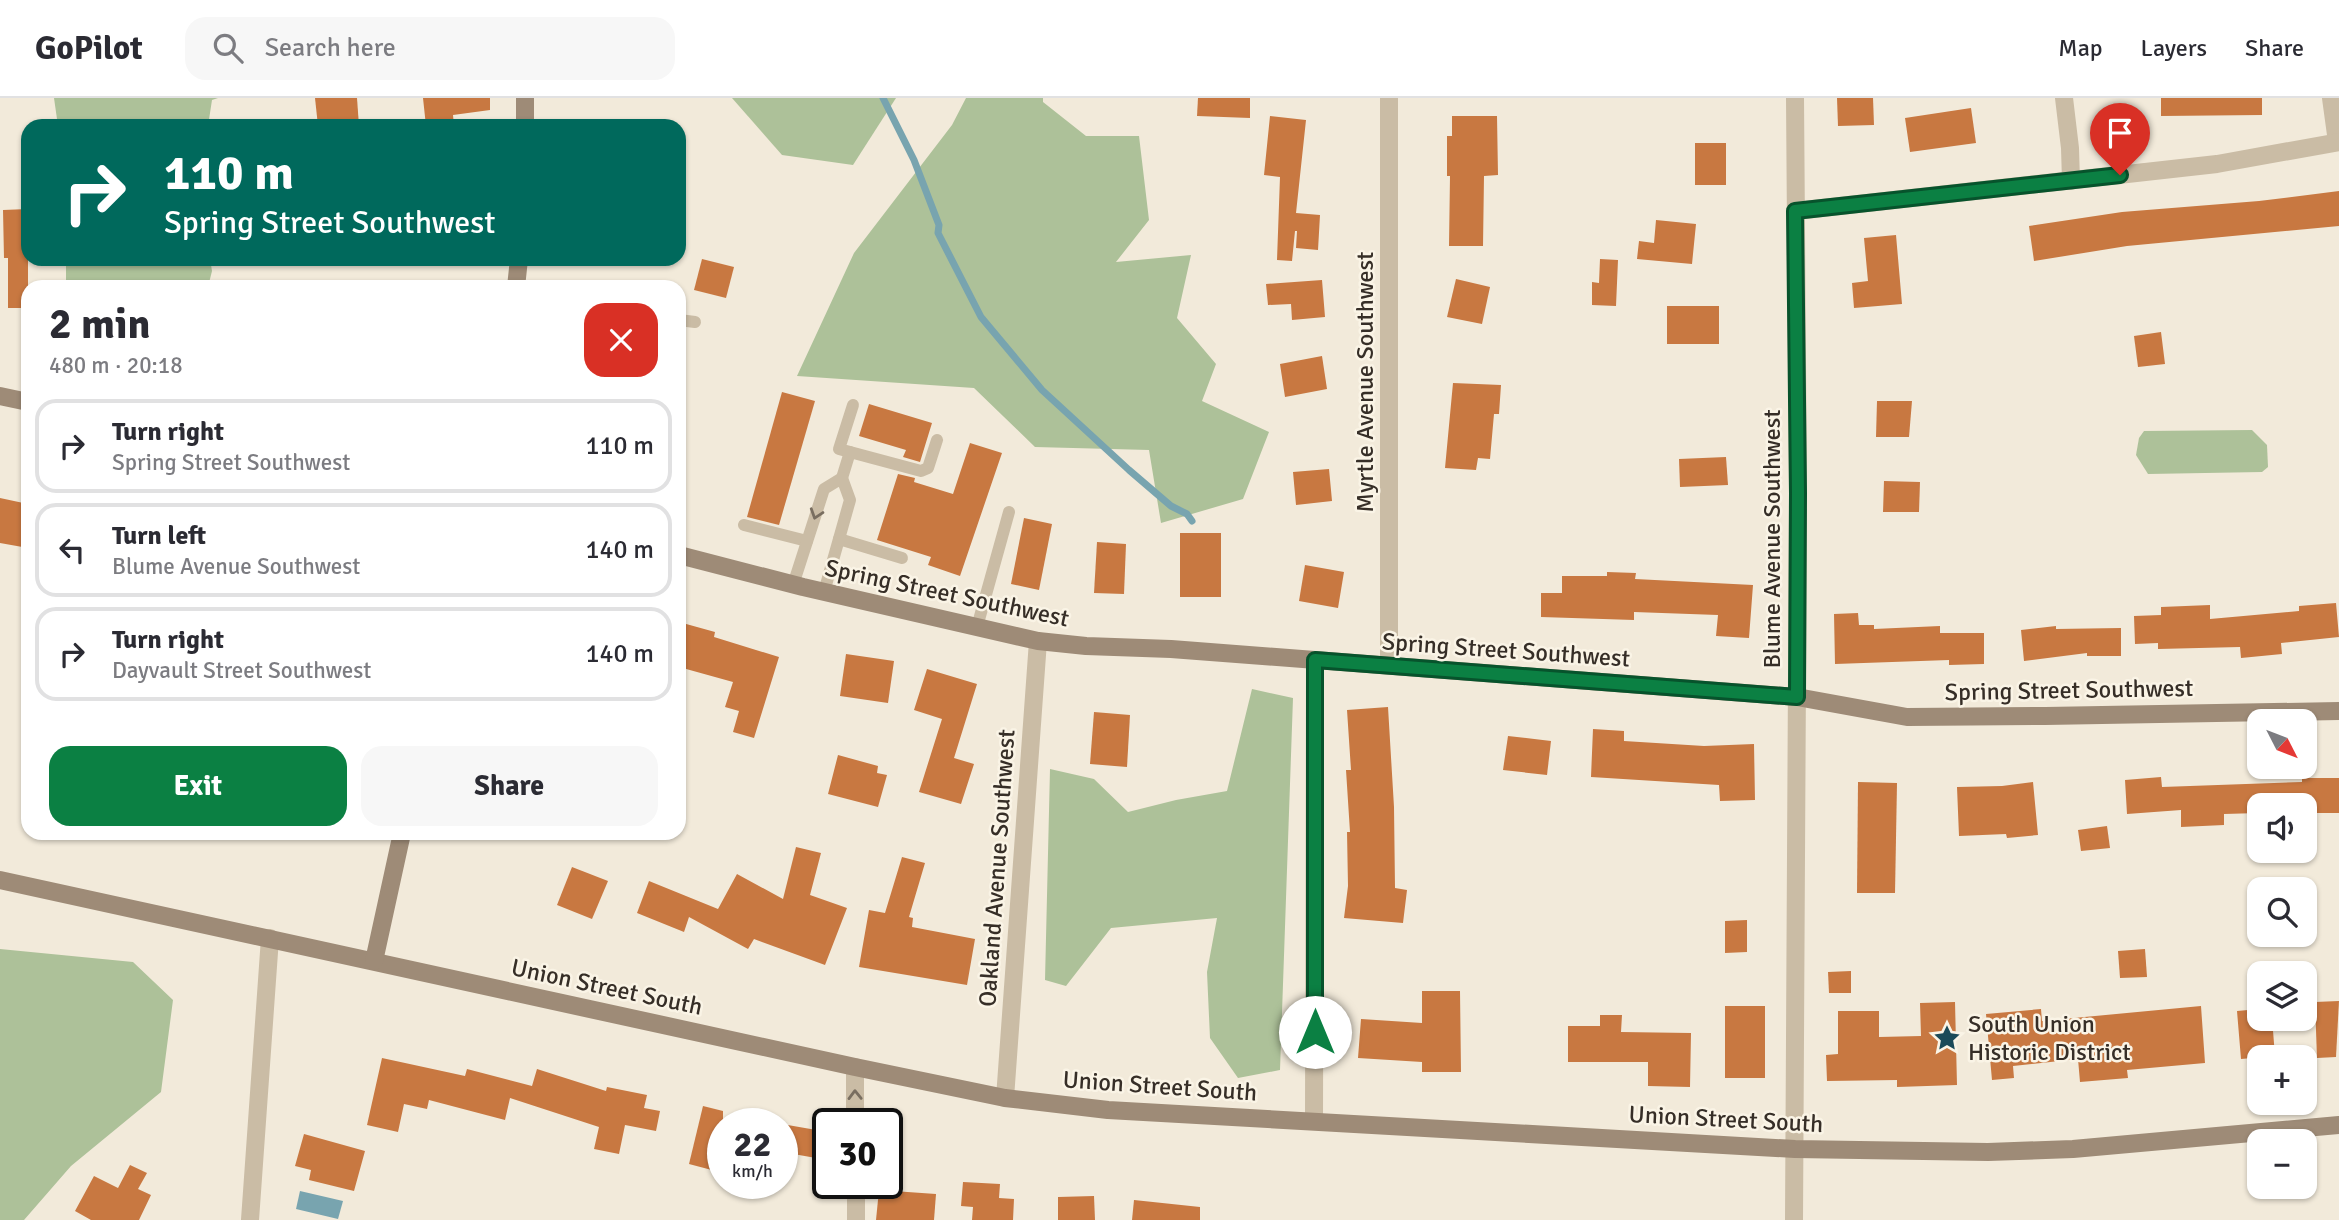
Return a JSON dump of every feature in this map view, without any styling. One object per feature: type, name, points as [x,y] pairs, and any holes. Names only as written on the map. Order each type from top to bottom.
[{"type":"main road","points":[[524,119],[525,98]]},
{"type":"main road","points":[[0,396],[21,400]]},
{"type":"main road","name":"Spring Street Southwest","points":[[686,557],[793,585],[1038,641],[1797,697],[1907,716],[2339,710]]},
{"type":"main road","points":[[373,961],[400,840]]},
{"type":"main road","name":"Union Street South","points":[[0,880],[855,1067],[1005,1098],[1108,1110],[1795,1149],[1988,1152],[2061,1149],[2339,1125]]},
{"type":"street","name":"Myrtle Avenue Southwest","points":[[1389,98],[1389,666]]},
{"type":"street","name":"Blume Avenue Southwest","points":[[1794,1220],[1798,493],[1795,98]]},
{"type":"street","points":[[2064,98],[2071,181]]},
{"type":"street","points":[[1795,211],[2217,164],[2338,142],[2331,98]]},
{"type":"street","name":"Oakland Avenue Southwest","points":[[1005,1098],[1038,641]]},
{"type":"street","points":[[1314,1121],[1315,660]]},
{"type":"street","points":[[250,1220],[270,938]]},
{"type":"street","points":[[855,1067],[855,1108]]},
{"type":"street","points":[[856,1199],[856,1220]]},
{"type":"lane","points":[[686,321],[695,322]]},
{"type":"lane","points":[[853,405],[839,449],[921,471],[928,468],[937,440]]},
{"type":"lane","points":[[824,592],[850,500],[842,478],[850,453]]},
{"type":"lane","points":[[793,585],[824,489],[842,478]]},
{"type":"lane","points":[[977,627],[1009,512]]},
{"type":"lane","points":[[744,525],[807,541]]},
{"type":"lane","points":[[839,539],[902,558]]},
{"type":"green space","points":[[54,98],[218,98],[212,100],[209,119],[57,119]]},
{"type":"green space","points":[[732,98],[896,98],[853,165],[782,155]]},
{"type":"green space","points":[[966,98],[1043,98],[1043,102],[1086,136],[1139,136],[1149,220],[1116,262],[1191,255],[1177,318],[1216,364],[1202,401],[1269,432],[1243,499],[1161,523],[1149,450],[1035,447],[974,388],[797,376],[854,253],[952,125]]},
{"type":"green space","points":[[66,266],[211,266],[212,271],[210,280],[66,280]]},
{"type":"green space","points":[[2252,430],[2267,445],[2268,467],[2262,472],[2148,474],[2136,455],[2139,438],[2144,431]]},
{"type":"green space","points":[[1252,689],[1293,698],[1280,1070],[1238,1078],[1210,1038],[1207,972],[1217,918],[1111,928],[1066,986],[1045,980],[1050,769],[1094,779],[1128,812],[1227,791]]},
{"type":"green space","points":[[0,949],[133,962],[173,1000],[161,1092],[71,1166],[24,1220],[0,1220]]},
{"type":"water","points":[[300,1191],[343,1201],[338,1219],[296,1209]]},
{"type":"building","points":[[315,98],[357,98],[358,119],[317,119]]},
{"type":"building","points":[[423,98],[490,98],[490,110],[453,115],[453,119],[425,119]]},
{"type":"building","points":[[1198,98],[1250,98],[1250,118],[1197,116]]},
{"type":"building","points":[[1837,98],[1873,98],[1874,125],[1838,126]]},
{"type":"building","points":[[2161,98],[2262,98],[2262,115],[2161,116]]},
{"type":"building","points":[[1971,108],[1976,143],[1910,152],[1905,118]]},
{"type":"building","points":[[1270,116],[1306,120],[1296,213],[1320,215],[1318,250],[1296,248],[1295,231],[1292,261],[1277,260],[1280,177],[1264,175]]},
{"type":"building","points":[[1452,116],[1497,116],[1498,175],[1484,176],[1483,246],[1449,246],[1450,176],[1447,176],[1447,136],[1452,136]]},
{"type":"building","points":[[1695,143],[1726,143],[1726,185],[1695,185]]},
{"type":"building","points":[[2339,191],[2339,226],[2127,246],[2034,261],[2029,226],[2122,212],[2259,201]]},
{"type":"building","points":[[21,209],[21,266],[28,266],[28,280],[21,280],[21,308],[8,308],[8,258],[4,258],[3,210]]},
{"type":"building","points":[[1656,220],[1696,224],[1692,264],[1637,259],[1639,241],[1654,243]]},
{"type":"building","points":[[1896,235],[1902,304],[1854,308],[1852,283],[1868,281],[1864,238]]},
{"type":"building","points":[[702,259],[734,267],[726,298],[694,290]]},
{"type":"building","points":[[1600,259],[1618,260],[1616,306],[1592,305],[1592,282],[1599,283]]},
{"type":"building","points":[[1456,279],[1490,287],[1482,324],[1447,317]]},
{"type":"building","points":[[1322,280],[1325,317],[1292,320],[1291,304],[1268,305],[1266,284]]},
{"type":"building","points":[[1667,306],[1719,306],[1719,344],[1667,344]]},
{"type":"building","points":[[2161,332],[2165,364],[2138,367],[2134,336]]},
{"type":"building","points":[[1322,356],[1327,389],[1285,397],[1280,364]]},
{"type":"building","points":[[1453,383],[1501,385],[1499,414],[1494,414],[1490,459],[1478,458],[1476,470],[1445,468]]},
{"type":"building","points":[[782,392],[815,401],[779,525],[747,517]]},
{"type":"building","points":[[1877,401],[1912,401],[1909,437],[1876,437]]},
{"type":"building","points":[[869,404],[932,423],[920,462],[903,457],[906,450],[859,436]]},
{"type":"building","points":[[970,443],[1002,453],[960,576],[928,565],[931,557],[877,540],[898,474],[953,494]]},
{"type":"building","points":[[1726,457],[1728,485],[1680,487],[1679,459]]},
{"type":"building","points":[[1329,469],[1332,501],[1296,505],[1293,472]]},
{"type":"building","points":[[1884,481],[1920,482],[1919,512],[1883,512]]},
{"type":"building","points":[[0,498],[21,502],[21,547],[0,543]]},
{"type":"building","points":[[1024,518],[1052,524],[1039,590],[1011,584]]},
{"type":"building","points":[[1180,533],[1221,533],[1221,597],[1180,597]]},
{"type":"building","points":[[1097,542],[1126,544],[1124,594],[1094,593]]},
{"type":"building","points":[[1305,565],[1344,572],[1338,608],[1299,601]]},
{"type":"building","points":[[1607,572],[1636,573],[1635,579],[1753,585],[1749,638],[1716,636],[1718,615],[1634,612],[1634,620],[1541,617],[1541,593],[1562,593],[1562,576],[1607,576]]},
{"type":"building","points":[[2336,603],[2339,637],[2281,643],[2282,654],[2241,658],[2240,647],[2158,649],[2158,643],[2135,644],[2134,616],[2161,615],[2161,607],[2210,605],[2210,619],[2299,611],[2299,606]]},
{"type":"building","points":[[1858,613],[1859,625],[1874,625],[1874,629],[1940,626],[1940,633],[1984,633],[1984,664],[1949,665],[1949,660],[1835,664],[1834,614]]},
{"type":"building","points":[[686,624],[715,632],[714,637],[779,657],[754,738],[733,732],[739,711],[725,707],[733,682],[686,669]]},
{"type":"building","points":[[2056,626],[2056,629],[2121,628],[2121,656],[2087,656],[2087,653],[2024,661],[2021,630]]},
{"type":"building","points":[[846,654],[894,661],[888,703],[840,696]]},
{"type":"building","points":[[927,669],[977,684],[954,758],[974,764],[961,804],[919,792],[942,719],[914,710]]},
{"type":"building","points":[[1388,707],[1394,807],[1395,888],[1407,890],[1403,923],[1344,918],[1348,886],[1347,832],[1350,832],[1346,770],[1351,770],[1347,710]]},
{"type":"building","points":[[1094,712],[1130,715],[1127,767],[1090,764]]},
{"type":"building","points":[[1593,729],[1624,731],[1624,741],[1704,746],[1754,744],[1755,800],[1720,801],[1719,785],[1591,777]]},
{"type":"building","points":[[1508,736],[1551,741],[1547,775],[1503,770]]},
{"type":"building","points":[[838,755],[878,766],[877,773],[887,775],[878,807],[828,794]]},
{"type":"building","points":[[2161,777],[2162,787],[2302,782],[2302,779],[2339,778],[2339,813],[2317,813],[2317,793],[2247,793],[2247,813],[2224,814],[2224,825],[2181,827],[2181,810],[2127,814],[2125,780]]},
{"type":"building","points":[[1858,782],[1897,783],[1895,893],[1857,893]]},
{"type":"building","points":[[2033,782],[2038,835],[2007,838],[2006,834],[1959,836],[1957,787]]},
{"type":"building","points":[[2107,826],[2110,848],[2081,851],[2078,830]]},
{"type":"building","points":[[796,847],[821,853],[810,895],[847,908],[825,965],[754,939],[748,949],[689,917],[684,932],[637,913],[649,881],[718,909],[737,874],[783,899]]},
{"type":"building","points":[[902,857],[925,863],[909,917],[913,918],[912,927],[975,939],[967,985],[859,967],[869,910],[885,913]]},
{"type":"building","points":[[572,867],[608,881],[592,919],[557,905]]},
{"type":"building","points":[[1747,920],[1747,952],[1725,953],[1725,921]]},
{"type":"building","points":[[2145,949],[2147,977],[2120,978],[2118,951]]},
{"type":"building","points":[[1851,971],[1851,993],[1829,993],[1828,972]]},
{"type":"building","points":[[1422,991],[1460,991],[1461,1072],[1422,1072],[1422,1062],[1358,1058],[1361,1019],[1422,1023]]},
{"type":"building","points":[[2339,1001],[2336,1057],[2317,1058],[2317,1002]]},
{"type":"building","points":[[1955,1002],[1957,1085],[1897,1087],[1897,1080],[1827,1081],[1826,1055],[1838,1054],[1838,1011],[1879,1011],[1879,1037],[1921,1036],[1920,1003]]},
{"type":"building","points":[[1725,1006],[1765,1006],[1765,1078],[1725,1078]]},
{"type":"building","points":[[2201,1006],[2205,1063],[2127,1070],[2128,1078],[2080,1082],[2078,1059],[2013,1066],[2014,1078],[1992,1080],[1986,1014],[2041,1009],[2042,1021]]},
{"type":"building","points":[[2247,1010],[2247,1031],[2273,1031],[2274,1045],[2247,1045],[2247,1058],[2241,1059],[2237,1011]]},
{"type":"building","points":[[1600,1015],[1622,1015],[1621,1032],[1691,1033],[1690,1087],[1648,1086],[1648,1062],[1568,1062],[1568,1026],[1600,1026]]},
{"type":"building","points":[[382,1058],[465,1076],[467,1069],[532,1086],[537,1069],[606,1091],[607,1087],[647,1095],[644,1108],[660,1111],[656,1131],[625,1125],[619,1154],[594,1149],[599,1127],[510,1098],[505,1120],[429,1100],[427,1109],[404,1104],[398,1132],[367,1125]]},
{"type":"building","points":[[703,1106],[711,1108],[707,1108],[707,1169],[689,1164]]},
{"type":"building","points":[[798,1127],[812,1129],[812,1157],[798,1155]]},
{"type":"building","points":[[304,1134],[365,1151],[354,1191],[309,1180],[311,1170],[295,1166]]},
{"type":"building","points":[[130,1165],[147,1173],[138,1189],[151,1195],[139,1220],[91,1220],[75,1211],[94,1176],[118,1188]]},
{"type":"building","points":[[963,1182],[1000,1184],[999,1198],[1014,1199],[1013,1220],[972,1220],[973,1207],[961,1206]]},
{"type":"building","points":[[903,1192],[936,1194],[934,1220],[876,1220],[878,1199],[903,1199]]},
{"type":"building","points":[[1094,1196],[1095,1220],[1058,1220],[1058,1197]]},
{"type":"building","points":[[1134,1200],[1200,1207],[1200,1220],[1132,1220]]},
{"type":"waterway","points":[[883,98],[914,160],[939,225],[938,233],[981,317],[1042,390],[1129,470],[1171,506],[1187,514],[1192,521]]},
{"type":"place","name":"South Union Historic District","points":[[1947,1038]]},
{"type":"route","points":[[1315,1032],[1315,660],[1797,697],[1795,211],[2120,175]]}]
